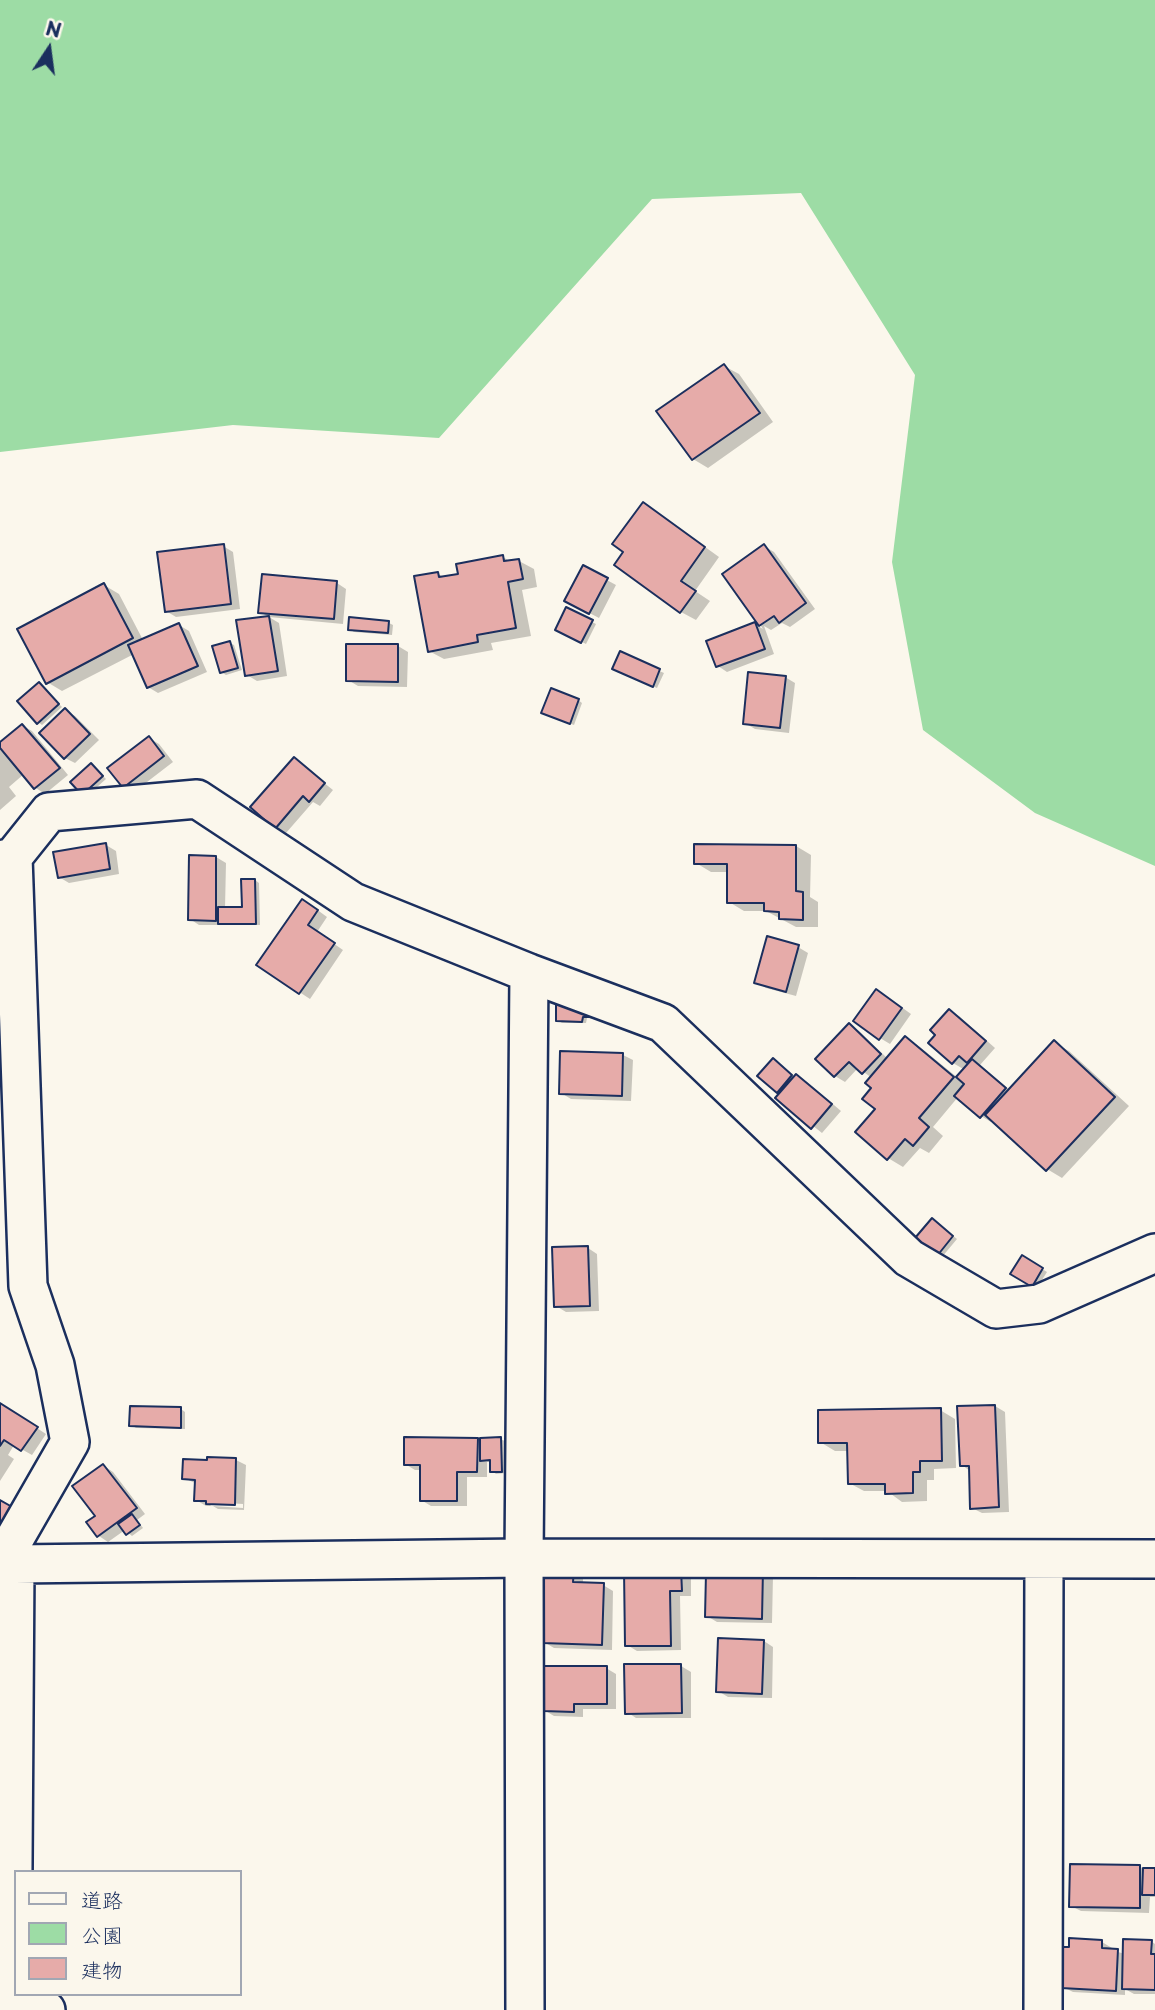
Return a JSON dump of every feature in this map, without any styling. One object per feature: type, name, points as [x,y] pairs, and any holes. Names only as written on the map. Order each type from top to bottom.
[{"type":"street","points":[[12,2010],[6,1562],[71,1442],[55,1365],[27,1286],[6,859],[49,812],[197,799],[353,902],[529,973],[663,1023],[909,1258],[996,1309],[1039,1304],[1155,1253]]},
{"type":"street","points":[[525,2010],[524,1558],[529,973]]},
{"type":"street","points":[[6,1562],[524,1558],[1155,1559]]},
{"type":"street","points":[[1043,2010],[1044,1559]]},
{"type":"street","points":[[0,2010],[46,2010]]},
{"type":"green space","points":[[0,0],[1155,0],[1155,866],[1035,813],[923,730],[892,562],[915,375],[801,193],[652,199],[439,438],[233,425],[0,452]]},
{"type":"building","points":[[724,364],[760,413],[692,460],[656,411]]},
{"type":"building","points":[[643,502],[705,547],[681,581],[696,591],[680,613],[614,565],[623,552],[612,544]]},
{"type":"building","points":[[224,544],[231,604],[165,612],[157,552]]},
{"type":"building","points":[[764,544],[806,603],[779,623],[774,616],[759,626],[722,574]]},
{"type":"building","points":[[503,555],[504,561],[519,559],[523,579],[508,582],[516,628],[477,635],[478,642],[428,652],[414,576],[438,572],[439,577],[458,574],[456,564]]},
{"type":"building","points":[[583,565],[608,578],[589,614],[564,601]]},
{"type":"building","points":[[262,574],[337,581],[334,619],[258,613]]},
{"type":"building","points":[[104,583],[133,638],[46,684],[17,629]]},
{"type":"building","points":[[566,607],[593,620],[581,643],[555,630]]},
{"type":"building","points":[[269,616],[278,671],[245,676],[236,620]]},
{"type":"building","points":[[349,617],[389,621],[388,633],[348,630]]},
{"type":"building","points":[[755,622],[765,649],[716,667],[706,641]]},
{"type":"building","points":[[179,623],[198,666],[147,688],[128,645]]},
{"type":"building","points":[[230,641],[238,668],[220,673],[212,646]]},
{"type":"building","points":[[346,644],[398,644],[398,682],[346,681]]},
{"type":"building","points":[[620,651],[660,669],[653,687],[612,669]]},
{"type":"building","points":[[748,672],[786,676],[780,728],[743,724]]},
{"type":"building","points":[[39,682],[59,704],[37,724],[17,701]]},
{"type":"building","points":[[551,688],[579,699],[570,724],[541,713]]},
{"type":"building","points":[[65,708],[90,734],[64,759],[39,733]]},
{"type":"building","points":[[22,724],[60,768],[34,789],[0,748],[0,742]]},
{"type":"building","points":[[149,736],[164,756],[123,788],[107,768]]},
{"type":"building","points":[[294,757],[325,783],[309,802],[303,796],[275,829],[250,807]]},
{"type":"building","points":[[91,763],[103,776],[82,795],[70,782]]},
{"type":"building","points":[[106,843],[110,869],[58,878],[53,852]]},
{"type":"building","points":[[694,844],[796,845],[796,891],[803,892],[803,920],[779,919],[779,912],[764,911],[764,903],[727,903],[727,864],[694,864]]},
{"type":"building","points":[[189,855],[216,856],[216,921],[188,920]]},
{"type":"building","points":[[241,879],[255,879],[256,924],[218,924],[218,907],[242,907]]},
{"type":"building","points":[[302,899],[318,910],[308,925],[335,943],[299,994],[256,965]]},
{"type":"building","points":[[767,936],[799,945],[786,992],[754,983]]},
{"type":"building","points":[[876,989],[902,1008],[879,1040],[853,1021]]},
{"type":"building","points":[[556,1002],[600,1017],[583,1017],[582,1022],[556,1021]]},
{"type":"building","points":[[949,1009],[986,1041],[967,1063],[959,1056],[952,1064],[928,1043],[935,1035],[930,1030]]},
{"type":"building","points":[[849,1023],[881,1054],[862,1074],[849,1062],[834,1077],[815,1059]]},
{"type":"building","points":[[905,1036],[954,1077],[919,1118],[929,1127],[913,1146],[905,1139],[887,1160],[855,1132],[875,1109],[862,1099],[871,1088],[865,1083]]},
{"type":"building","points":[[1054,1040],[1115,1097],[1046,1171],[985,1115]]},
{"type":"building","points":[[560,1051],[623,1053],[622,1096],[559,1094]]},
{"type":"building","points":[[773,1058],[792,1075],[777,1093],[757,1076]]},
{"type":"building","points":[[972,1059],[1006,1088],[980,1118],[954,1096],[964,1084],[956,1077]]},
{"type":"building","points":[[796,1074],[832,1104],[811,1129],[775,1098]]},
{"type":"building","points":[[932,1218],[953,1236],[937,1256],[915,1238]]},
{"type":"building","points":[[588,1246],[590,1306],[554,1307],[552,1247]]},
{"type":"building","points":[[1022,1255],[1043,1268],[1032,1287],[1010,1274]]},
{"type":"building","points":[[0,1403],[38,1427],[21,1451],[4,1440],[0,1446]]},
{"type":"building","points":[[995,1405],[999,1507],[970,1509],[969,1466],[960,1466],[957,1406]]},
{"type":"building","points":[[130,1406],[181,1407],[181,1428],[129,1426]]},
{"type":"building","points":[[941,1408],[942,1461],[920,1461],[920,1472],[913,1472],[913,1493],[885,1494],[885,1484],[848,1484],[847,1443],[818,1443],[818,1410]]},
{"type":"building","points":[[404,1437],[478,1438],[477,1472],[457,1472],[457,1501],[420,1501],[420,1465],[404,1465]]},
{"type":"building","points":[[501,1437],[502,1472],[490,1472],[490,1460],[480,1461],[480,1438]]},
{"type":"building","points":[[207,1457],[236,1458],[235,1505],[194,1501],[195,1480],[182,1479],[183,1459],[207,1460]]},
{"type":"building","points":[[103,1464],[137,1508],[97,1537],[86,1522],[95,1516],[72,1486]]},
{"type":"building","points":[[0,1500],[14,1508],[3,1527],[0,1526]]},
{"type":"building","points":[[132,1514],[140,1525],[126,1535],[118,1524]]},
{"type":"building","points":[[544,1568],[574,1569],[573,1582],[604,1583],[602,1645],[542,1643]]},
{"type":"building","points":[[681,1569],[682,1591],[670,1591],[671,1646],[625,1646],[624,1570]]},
{"type":"building","points":[[763,1569],[762,1619],[705,1617],[706,1573]]},
{"type":"building","points":[[718,1638],[764,1640],[762,1694],[716,1692]]},
{"type":"building","points":[[624,1664],[681,1664],[682,1713],[625,1714]]},
{"type":"building","points":[[543,1666],[607,1666],[607,1704],[574,1704],[574,1712],[543,1711]]},
{"type":"building","points":[[1070,1864],[1140,1865],[1140,1908],[1069,1907]]},
{"type":"building","points":[[1143,1868],[1155,1868],[1155,1895],[1142,1895]]},
{"type":"building","points":[[1069,1938],[1102,1940],[1102,1948],[1118,1949],[1116,1991],[1061,1988],[1063,1947],[1069,1947]]},
{"type":"building","points":[[1123,1939],[1152,1940],[1151,1954],[1155,1954],[1155,1990],[1122,1989]]}]
